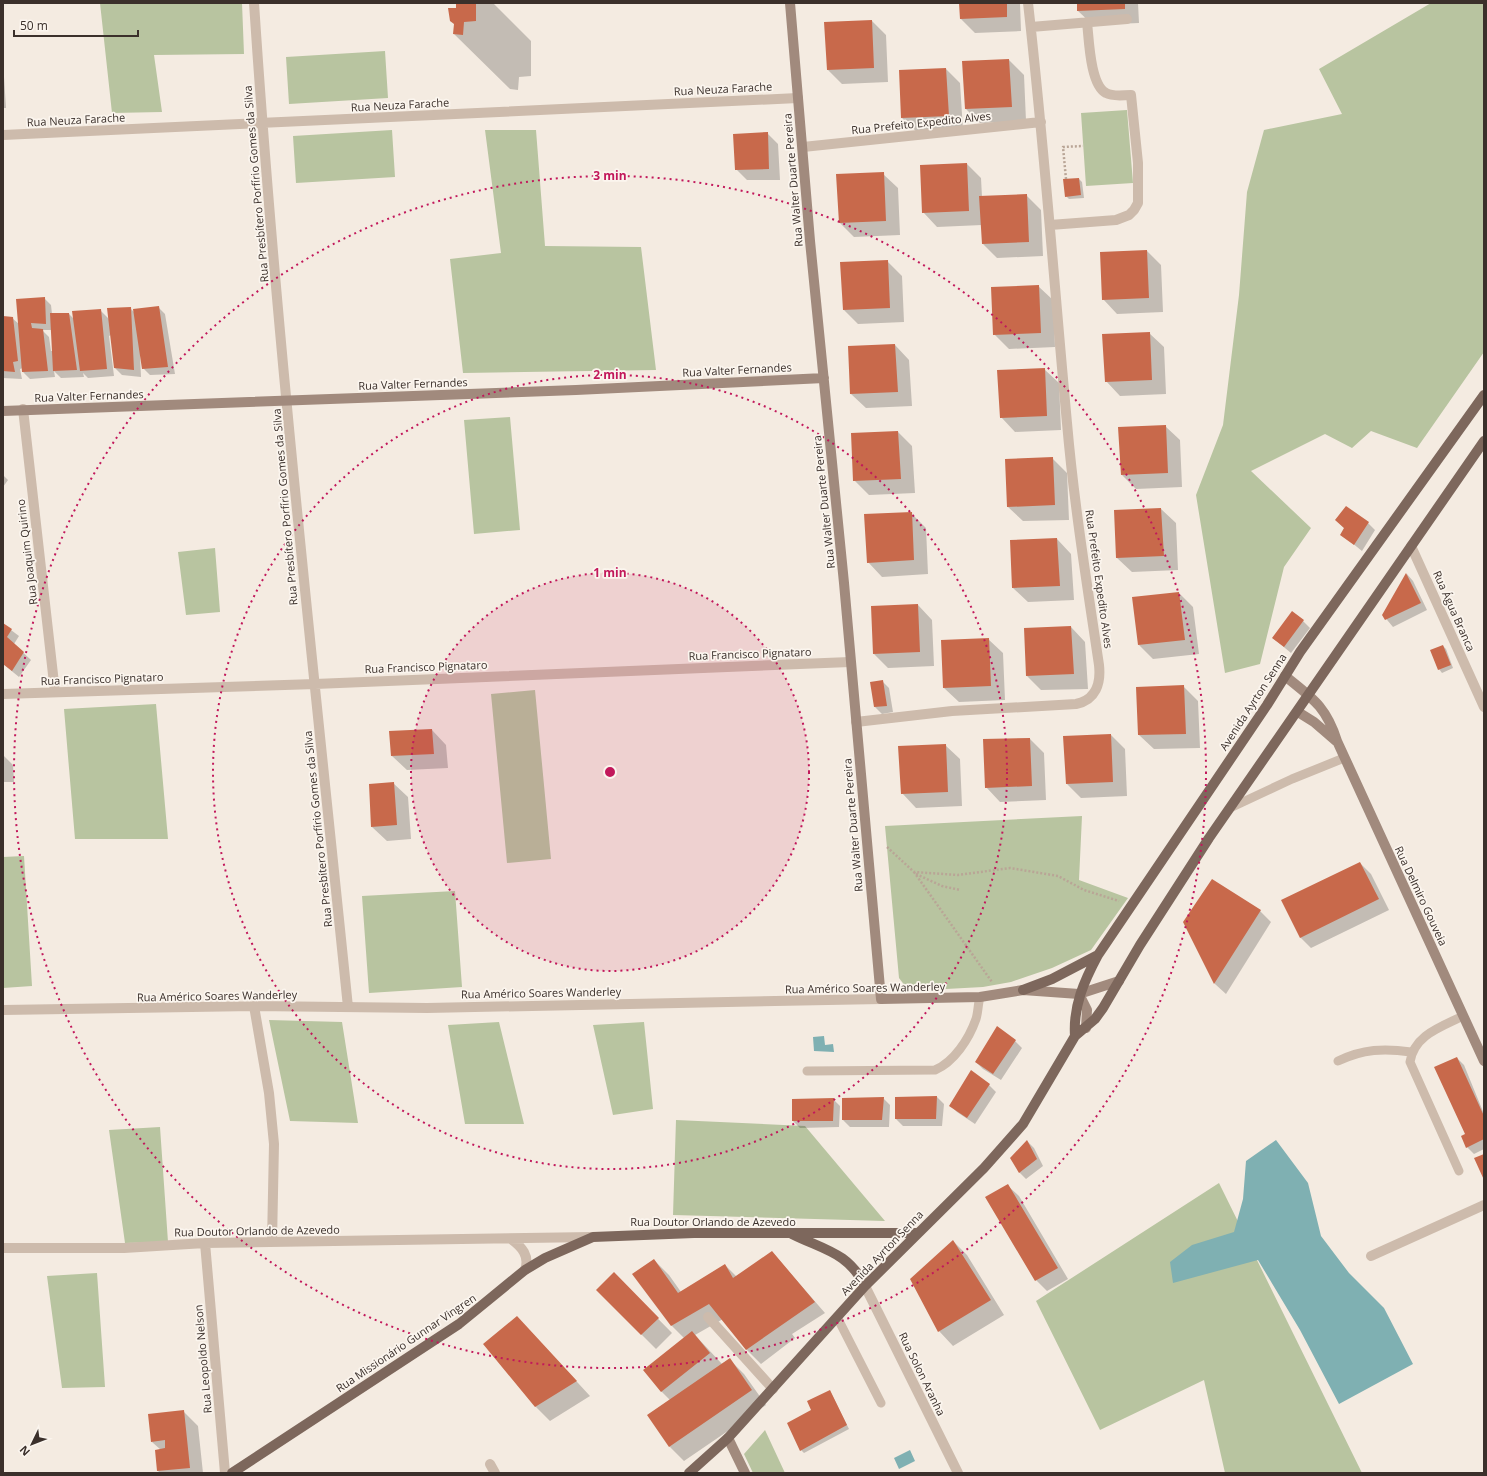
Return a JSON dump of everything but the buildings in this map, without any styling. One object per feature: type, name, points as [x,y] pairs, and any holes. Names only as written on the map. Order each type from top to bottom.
[{"type":"main road","name":"Rua Walter Duarte Pereira","points":[[790,3],[881,999]]},
{"type":"main road","name":"Rua Valter Fernandes","points":[[3,411],[23,409],[545,391],[824,378]]},
{"type":"main road","name":"Avenida Ayrton Senna","points":[[1075,1036],[1074,1020],[1079,994],[1098,955],[1285,676],[1377,542],[1484,395]]},
{"type":"main road","name":"Avenida Ayrton Senna","points":[[689,1473],[728,1438],[865,1286],[916,1233],[1005,1146],[1023,1124],[1038,1101],[1075,1036],[1086,1028],[1103,1008],[1140,945],[1256,769],[1298,712],[1484,440]]},
{"type":"main road","name":"Rua Delmiro Gouveia","points":[[1285,676],[1315,700],[1328,717],[1344,758],[1484,1061]]},
{"type":"main road","name":"Rua Delmiro Gouveia","points":[[1298,712],[1314,722],[1337,741]]},
{"type":"main road","points":[[1023,990],[1052,979],[1098,955]]},
{"type":"main road","name":"Rua Américo Soares Wanderley","points":[[881,999],[980,997],[1023,990],[1079,994],[1119,981]]},
{"type":"main road","points":[[1079,994],[1087,1010],[1086,1028]]},
{"type":"main road","name":"Rua Doutor Orlando de Azevedo","points":[[593,1237],[694,1233],[916,1233]]},
{"type":"main road","points":[[791,1233],[844,1259],[856,1270],[865,1286]]},
{"type":"main road","name":"Rua Missionário Gunnar Vingren","points":[[232,1473],[459,1324],[525,1270],[545,1258],[593,1237]]},
{"type":"main road","points":[[728,1438],[745,1473]]},
{"type":"street","name":"Rua Presbítero Porfírio Gomes da Silva","points":[[254,3],[262,124],[287,400],[348,1007]]},
{"type":"street","name":"Rua Prefeito Expedito Alves","points":[[856,722],[952,711],[1076,704],[1082,703],[1094,695],[1097,688],[1099,665],[1077,513],[1067,422],[1041,122],[1028,3]]},
{"type":"street","points":[[1031,27],[1127,19]]},
{"type":"street","points":[[1050,225],[1122,218],[1134,210],[1138,203],[1138,164],[1131,95],[1113,95],[1098,87],[1095,77],[1087,22]]},
{"type":"street","name":"Rua Neuza Farache","points":[[3,135],[798,98]]},
{"type":"street","name":"Rua Prefeito Expedito Alves","points":[[803,147],[1041,122]]},
{"type":"street","name":"Rua Joaquim Quirino","points":[[23,409],[55,692]]},
{"type":"street","name":"Rua Água Branca","points":[[1411,546],[1484,708]]},
{"type":"street","name":"Rua Francisco Pignataro","points":[[3,694],[315,684],[850,662]]},
{"type":"street","name":"Rua Américo Soares Wanderley","points":[[3,1010],[254,1006],[427,1008],[881,999]]},
{"type":"street","points":[[254,1006],[269,1093],[274,1144],[272,1242]]},
{"type":"street","points":[[1371,1256],[1484,1205]]},
{"type":"street","name":"Rua Doutor Orlando de Azevedo","points":[[3,1248],[124,1248],[205,1243],[593,1237]]},
{"type":"street","points":[[511,1239],[525,1253],[527,1258],[525,1270]]},
{"type":"street","name":"Rua Leopoldo Nelson","points":[[205,1243],[225,1473]]},
{"type":"street","name":"Rua Solon Aranha","points":[[865,1286],[958,1473]]},
{"type":"street","points":[[708,1317],[773,1389]]},
{"type":"street","points":[[490,1464],[495,1473]]},
{"type":"lane","points":[[1230,808],[1292,779],[1344,758]]},
{"type":"lane","points":[[807,1071],[935,1070],[946,1065],[960,1048],[976,1019],[980,997]]},
{"type":"lane","points":[[1459,1171],[1410,1062],[1411,1052],[1418,1041],[1426,1035],[1463,1016]]},
{"type":"lane","points":[[1338,1061],[1362,1051],[1386,1049],[1411,1052]]},
{"type":"lane","points":[[837,1317],[880,1403]]},
{"type":"path","points":[[1066,179],[1063,147],[1083,146]]},
{"type":"path","points":[[887,847],[914,872],[931,894],[958,936],[976,957],[982,970],[994,985]]},
{"type":"path","points":[[914,872],[958,875],[1010,868],[1058,876],[1084,890],[1118,901],[1123,900]]},
{"type":"path","points":[[914,872],[942,886],[960,890]]},
{"type":"green space","points":[[100,3],[242,3],[244,54],[154,55],[162,112],[112,113]]},
{"type":"green space","points":[[1431,3],[1484,3],[1484,352],[1417,448],[1371,431],[1352,448],[1325,434],[1251,471],[1311,528],[1284,567],[1260,664],[1225,673],[1196,495],[1223,425],[1239,295],[1247,192],[1264,130],[1342,114],[1319,69]]},
{"type":"green space","points":[[385,51],[388,98],[289,104],[286,57]]},
{"type":"green space","points":[[1127,110],[1133,183],[1086,186],[1081,113]]},
{"type":"green space","points":[[392,130],[395,177],[296,183],[293,136]]},
{"type":"green space","points":[[485,130],[536,130],[545,246],[641,247],[656,370],[463,373],[450,259],[501,253]]},
{"type":"green space","points":[[510,417],[520,530],[474,534],[464,420]]},
{"type":"green space","points":[[215,548],[220,612],[186,615],[178,552]]},
{"type":"green space","points":[[535,690],[551,859],[507,863],[491,694]]},
{"type":"green space","points":[[156,704],[168,839],[75,839],[64,709]]},
{"type":"green space","points":[[1082,816],[1079,880],[1128,898],[1091,950],[1052,968],[1011,982],[983,987],[909,991],[899,978],[885,826]]},
{"type":"green space","points":[[24,856],[32,986],[3,988],[3,857]]},
{"type":"green space","points":[[455,891],[462,987],[369,993],[362,896]]},
{"type":"green space","points":[[269,1020],[342,1022],[358,1123],[290,1121]]},
{"type":"green space","points":[[499,1022],[524,1124],[465,1124],[448,1025]]},
{"type":"green space","points":[[644,1022],[653,1109],[613,1115],[593,1025]]},
{"type":"green space","points":[[676,1120],[805,1126],[885,1221],[673,1215]]},
{"type":"green space","points":[[160,1127],[168,1242],[125,1243],[109,1130]]},
{"type":"green space","points":[[1219,1183],[1362,1473],[1225,1473],[1204,1380],[1100,1430],[1036,1301]]},
{"type":"green space","points":[[97,1273],[105,1387],[62,1388],[47,1276]]},
{"type":"green space","points":[[765,1430],[785,1473],[753,1473],[744,1454]]},
{"type":"water","points":[[824,1036],[825,1045],[833,1044],[834,1052],[814,1051],[813,1037]]},
{"type":"water","points":[[1276,1140],[1308,1183],[1321,1236],[1349,1273],[1384,1308],[1413,1364],[1339,1404],[1300,1330],[1258,1260],[1173,1283],[1170,1262],[1192,1245],[1234,1232],[1243,1199],[1246,1161]]},
{"type":"water","points":[[910,1450],[915,1461],[899,1469],[894,1458]]}]
